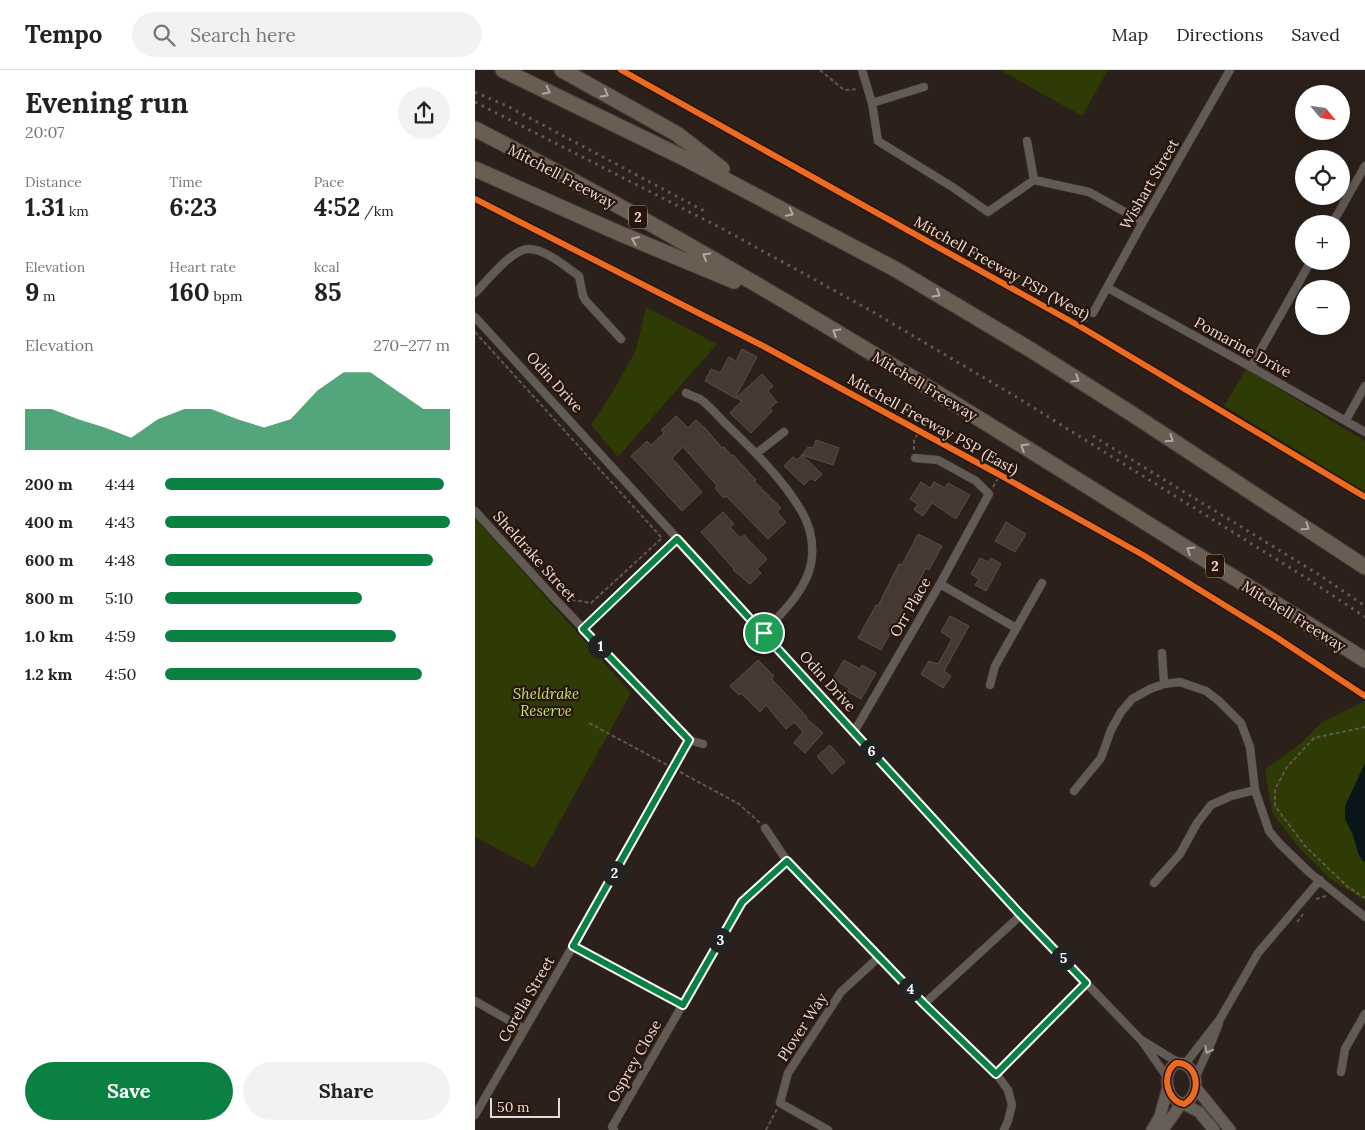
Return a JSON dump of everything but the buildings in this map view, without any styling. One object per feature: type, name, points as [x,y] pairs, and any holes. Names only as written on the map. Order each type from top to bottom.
[{"type":"highway","points":[[503,70],[747,190],[895,269],[1031,350],[1137,417],[1365,567]]},
{"type":"highway","points":[[562,70],[677,134],[747,190]]},
{"type":"highway","name":"Mitchell Freeway","points":[[475,129],[645,221],[793,306],[972,414],[1365,660]]},
{"type":"highway","points":[[475,169],[621,234],[793,306]]},
{"type":"main road","points":[[1152,1130],[1160,1116],[1170,1067],[1182,1063]]},
{"type":"main road","name":"Odin Drive","points":[[1182,1063],[1191,1070],[1196,1084],[1230,1130]]},
{"type":"main road","name":"Odin Drive","points":[[1167,1082],[1173,1096],[1183,1104],[1199,1112],[1214,1130]]},
{"type":"main road","points":[[1163,1130],[1183,1104],[1192,1098],[1196,1084]]},
{"type":"street","points":[[862,70],[872,103],[879,141],[954,188],[988,212],[1034,180],[1089,192],[1143,222]]},
{"type":"street","name":"Wishart Street","points":[[1093,313],[1230,70]]},
{"type":"street","points":[[872,103],[924,87]]},
{"type":"street","points":[[1027,142],[1034,180]]},
{"type":"street","points":[[1337,215],[1365,166]]},
{"type":"street","points":[[475,293],[512,256],[529,249],[540,251],[579,276],[585,301],[621,339]]},
{"type":"street","points":[[1251,367],[1306,270]]},
{"type":"street","name":"Pomarine Drive","points":[[1108,288],[1365,432]]},
{"type":"street","name":"Odin Drive","points":[[475,317],[1021,915],[1141,1040],[1167,1082]]},
{"type":"street","points":[[1346,420],[1365,386]]},
{"type":"street","points":[[686,393],[701,400],[757,453],[803,514],[812,541],[809,572],[800,590],[764,633]]},
{"type":"street","points":[[757,453],[784,432]]},
{"type":"street","points":[[916,458],[938,460],[976,481],[989,494]]},
{"type":"street","name":"Orr Place","points":[[854,732],[940,584],[989,494]]},
{"type":"street","name":"Sheldrake Street","points":[[475,511],[583,629],[689,740]]},
{"type":"street","points":[[583,629],[677,539]]},
{"type":"street","points":[[990,685],[995,666],[1042,583]]},
{"type":"street","points":[[940,584],[1017,628]]},
{"type":"street","points":[[1162,653],[1163,684]]},
{"type":"street","points":[[1074,791],[1101,758],[1111,730],[1121,712],[1132,699],[1151,688],[1180,682],[1206,691],[1241,723],[1249,747],[1255,790],[1269,831],[1295,858],[1365,917]]},
{"type":"street","points":[[689,740],[703,744]]},
{"type":"street","name":"Corella Street","points":[[475,1116],[689,740]]},
{"type":"street","points":[[1154,883],[1180,854],[1197,823],[1211,805],[1231,796],[1255,790]]},
{"type":"street","points":[[765,828],[787,861],[924,1004],[996,1074],[1008,1090],[1012,1104],[1009,1121],[1004,1130]]},
{"type":"street","name":"Osprey Close","points":[[614,1130],[612,1127],[742,902],[787,861]]},
{"type":"street","points":[[1182,1063],[1220,1019],[1258,953],[1320,880]]},
{"type":"street","points":[[924,1004],[1021,915]]},
{"type":"street","points":[[573,946],[683,1005]]},
{"type":"street","name":"Plover Way","points":[[780,1103],[788,1073],[841,992],[879,957]]},
{"type":"street","points":[[475,1001],[524,1029]]},
{"type":"street","points":[[1341,1072],[1345,1049],[1365,1014]]},
{"type":"street","points":[[1196,1084],[1204,1057],[1214,1038],[1220,1019]]},
{"type":"street","name":"Odin Drive","points":[[1141,1040],[1182,1063]]},
{"type":"street","points":[[780,1103],[828,1130]]},
{"type":"path","points":[[820,70],[844,90],[867,89]]},
{"type":"path","points":[[475,332],[662,538],[591,603],[573,600],[565,592],[556,600]]},
{"type":"path","points":[[916,458],[913,446],[919,431]]},
{"type":"path","points":[[989,494],[1000,475]]},
{"type":"path","points":[[589,724],[667,765]]},
{"type":"path","points":[[1365,727],[1314,738],[1287,767],[1275,789],[1275,806],[1305,846],[1347,886],[1365,898]]},
{"type":"path","points":[[678,771],[739,804],[765,828]]},
{"type":"path","points":[[1313,902],[1319,897],[1338,895]]},
{"type":"path","points":[[1292,926],[1304,913]]},
{"type":"path","points":[[996,1074],[1086,983]]},
{"type":"path","points":[[766,1130],[780,1103]]},
{"type":"green space","points":[[1000,70],[1108,70],[1082,116]]},
{"type":"green space","points":[[646,307],[717,344],[618,457],[591,425],[615,388],[636,350]]},
{"type":"green space","points":[[1246,369],[1365,441],[1365,492],[1224,406]]},
{"type":"green space","name":"Sheldrake Reserve","points":[[475,518],[631,693],[534,868],[475,837]]},
{"type":"green space","points":[[1365,701],[1365,901],[1329,878],[1301,850],[1272,813],[1265,769],[1300,744],[1321,723]]},
{"type":"shaded area","points":[[1365,763],[1365,861],[1363,862],[1345,819],[1345,806]]},
{"type":"railway","points":[[475,92],[511,108],[708,213]]},
{"type":"railway","points":[[475,102],[721,228],[868,309],[1018,398],[1308,579],[1365,617]]},
{"type":"railway","points":[[1093,436],[1318,574],[1365,606]]},
{"type":"cycle path","name":"Mitchell Freeway PSP (West)","points":[[621,70],[1081,327],[1365,497]]},
{"type":"cycle path","name":"Mitchell Freeway PSP (East)","points":[[475,199],[765,347],[1000,475],[1143,555],[1276,637],[1365,696]]},
{"type":"cycle path","points":[[1176,1063],[1183,1064],[1189,1068],[1195,1079],[1194,1093],[1184,1104],[1173,1098],[1168,1086],[1168,1073],[1176,1063]]},
{"type":"route","points":[[677,539],[764,633],[1021,915],[1086,983],[996,1074],[924,1004],[787,861],[742,902],[683,1005],[573,946],[689,740],[583,629],[677,539]]}]
